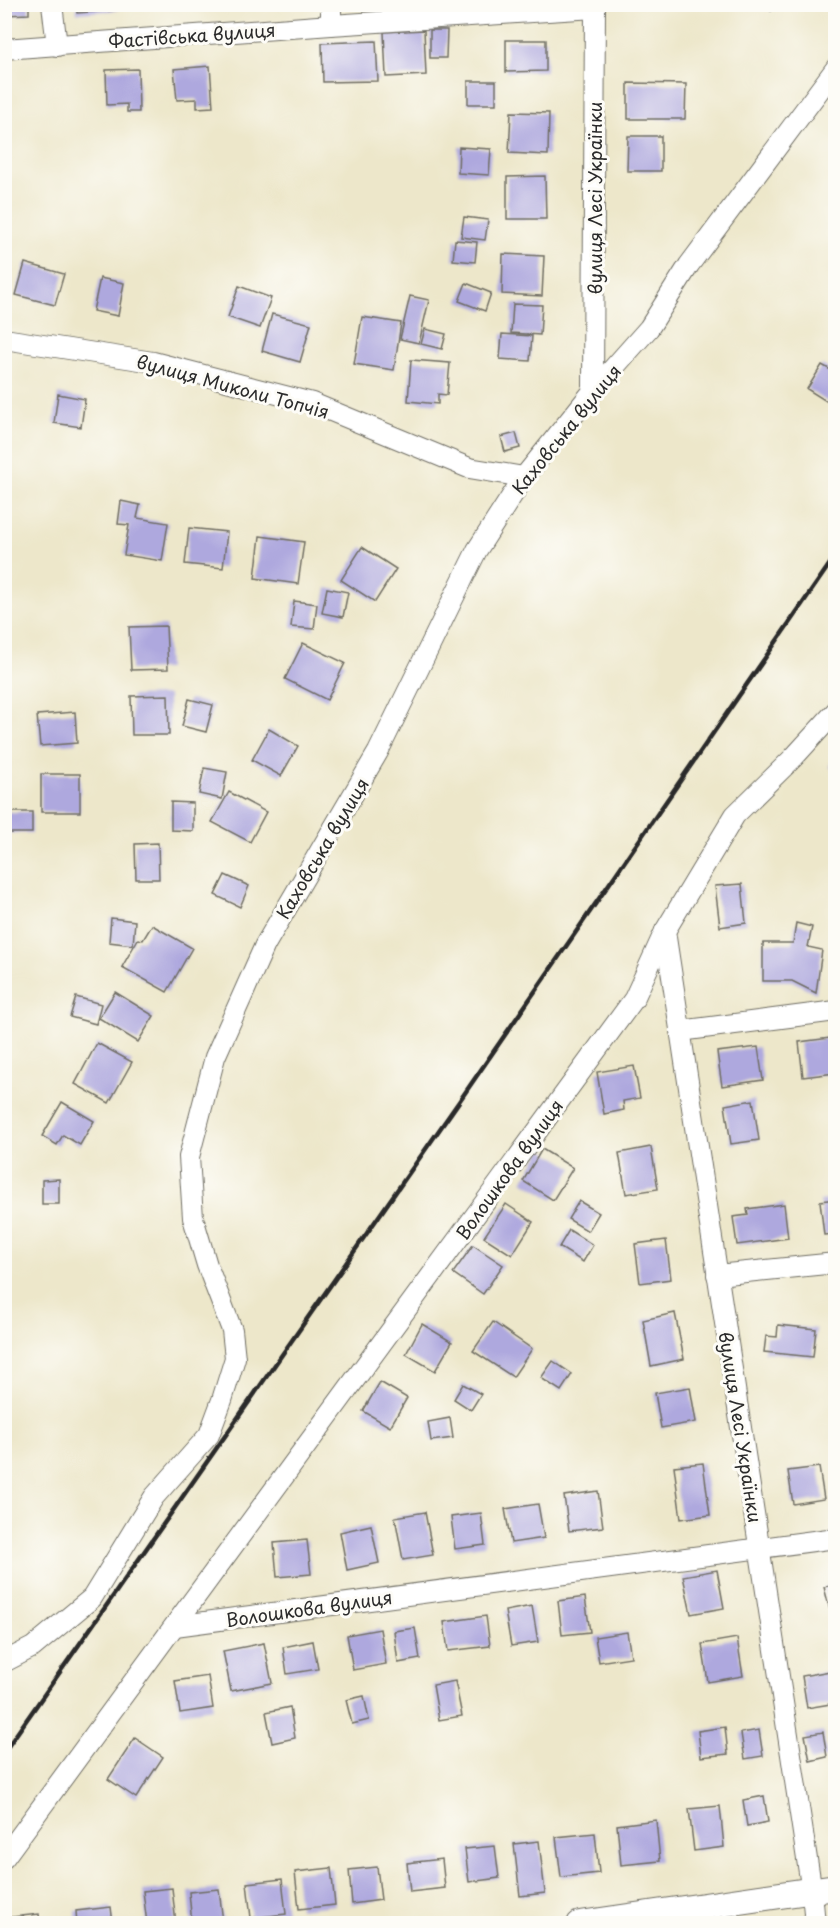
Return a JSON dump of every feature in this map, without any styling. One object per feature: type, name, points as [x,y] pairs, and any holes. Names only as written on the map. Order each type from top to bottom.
[{"type":"street","points":[[52,4],[57,45]]},
{"type":"street","points":[[331,4],[331,25]]},
{"type":"street","name":"Фастівська вулиця","points":[[4,49],[595,6]]},
{"type":"street","name":"вулиця Лесі Українки","points":[[593,391],[595,6]]},
{"type":"street","name":"Каховська вулиця","points":[[4,1662],[33,1647],[92,1598],[154,1497],[209,1435],[222,1400],[234,1358],[232,1330],[207,1265],[193,1218],[189,1157],[215,1056],[265,945],[378,752],[477,550],[524,477],[593,391],[649,328],[688,265],[836,68]]},
{"type":"street","name":"вулиця Миколи Топчія","points":[[4,339],[153,362],[301,400],[469,468],[524,477]]},
{"type":"street","name":"Волошкова вулиця","points":[[4,1858],[634,999],[664,931],[735,815],[794,757],[836,711]]},
{"type":"street","name":"вулиця Лесі Українки","points":[[664,931],[759,1548],[824,1889],[815,1923]]},
{"type":"street","points":[[680,1031],[836,1011]]},
{"type":"street","points":[[717,1275],[836,1263]]},
{"type":"street","name":"Волошкова вулиця","points":[[175,1626],[836,1539]]},
{"type":"street","points":[[580,1923],[824,1889]]},
{"type":"building","points":[[4,4],[29,4],[29,14],[4,15]]},
{"type":"building","points":[[76,4],[118,4],[118,10],[77,13]]},
{"type":"building","points":[[761,4],[776,4],[771,11]]},
{"type":"building","points":[[424,30],[426,75],[386,77],[384,32]]},
{"type":"building","points":[[430,30],[447,30],[446,58],[430,58]]},
{"type":"building","points":[[506,40],[546,40],[546,71],[506,72]]},
{"type":"building","points":[[376,41],[378,81],[323,82],[322,43]]},
{"type":"building","points":[[210,66],[213,107],[197,108],[197,99],[177,100],[174,69]]},
{"type":"building","points":[[138,69],[139,112],[127,112],[127,104],[107,105],[106,70]]},
{"type":"building","points":[[468,81],[496,81],[496,104],[468,104]]},
{"type":"building","points":[[628,83],[686,84],[685,119],[628,119]]},
{"type":"building","points":[[511,112],[549,113],[548,155],[509,153]]},
{"type":"building","points":[[628,136],[661,136],[661,171],[627,171]]},
{"type":"building","points":[[459,147],[491,149],[489,175],[458,173]]},
{"type":"building","points":[[545,176],[546,219],[507,219],[507,177]]},
{"type":"building","points":[[464,217],[488,220],[485,240],[461,237]]},
{"type":"building","points":[[455,240],[477,242],[475,262],[453,260]]},
{"type":"building","points":[[503,254],[544,256],[542,296],[502,294]]},
{"type":"building","points":[[25,263],[64,274],[55,305],[16,295]]},
{"type":"building","points":[[100,278],[124,283],[118,316],[93,311]]},
{"type":"building","points":[[466,283],[491,293],[485,311],[459,301]]},
{"type":"building","points":[[239,286],[271,298],[260,328],[228,317]]},
{"type":"building","points":[[410,296],[429,300],[419,343],[400,339]]},
{"type":"building","points":[[513,304],[542,305],[540,335],[511,333]]},
{"type":"building","points":[[272,314],[311,324],[300,362],[262,351]]},
{"type":"building","points":[[362,317],[401,323],[394,370],[354,364]]},
{"type":"building","points":[[425,329],[446,334],[442,349],[421,344]]},
{"type":"building","points":[[502,334],[532,336],[530,361],[500,359]]},
{"type":"building","points":[[411,360],[450,363],[447,395],[438,394],[438,404],[408,401]]},
{"type":"building","points":[[822,365],[836,373],[834,406],[807,389]]},
{"type":"building","points":[[58,394],[85,399],[81,427],[54,423]]},
{"type":"building","points":[[516,433],[520,448],[505,452],[501,437]]},
{"type":"building","points":[[121,501],[140,505],[137,518],[168,523],[162,561],[124,555],[129,525],[118,524]]},
{"type":"building","points":[[189,528],[227,532],[223,568],[185,564]]},
{"type":"building","points":[[260,536],[304,542],[298,584],[255,578]]},
{"type":"building","points":[[362,547],[396,569],[375,602],[341,580]]},
{"type":"building","points":[[327,588],[348,592],[343,617],[322,613]]},
{"type":"building","points":[[294,601],[317,604],[314,629],[291,627]]},
{"type":"building","points":[[166,626],[168,669],[131,670],[129,627]]},
{"type":"building","points":[[303,643],[345,663],[327,700],[285,679]]},
{"type":"building","points":[[168,695],[169,735],[132,735],[131,696]]},
{"type":"building","points":[[189,699],[213,705],[206,732],[182,726]]},
{"type":"building","points":[[75,712],[77,743],[40,746],[37,715]]},
{"type":"building","points":[[269,729],[298,746],[281,776],[252,760]]},
{"type":"building","points":[[836,754],[836,770],[829,767]]},
{"type":"building","points":[[204,768],[227,772],[222,799],[199,794]]},
{"type":"building","points":[[41,774],[80,774],[80,812],[41,812]]},
{"type":"building","points":[[229,792],[266,812],[250,842],[212,822]]},
{"type":"building","points":[[171,802],[193,803],[193,831],[171,830]]},
{"type":"building","points":[[4,812],[32,812],[32,833],[4,833]]},
{"type":"building","points":[[158,843],[159,879],[136,879],[135,844]]},
{"type":"building","points":[[225,875],[249,886],[240,907],[215,895]]},
{"type":"building","points":[[742,884],[746,923],[720,927],[715,886]]},
{"type":"building","points":[[111,918],[135,921],[133,945],[109,942]]},
{"type":"building","points":[[796,923],[812,927],[808,947],[822,950],[816,993],[792,981],[763,981],[763,943],[793,943]]},
{"type":"building","points":[[152,925],[192,948],[167,992],[122,967],[138,939],[143,940]]},
{"type":"building","points":[[115,992],[154,1016],[138,1042],[99,1018]]},
{"type":"building","points":[[76,997],[101,1004],[96,1024],[70,1017]]},
{"type":"building","points":[[830,1038],[835,1073],[803,1077],[799,1042]]},
{"type":"building","points":[[97,1043],[132,1062],[109,1103],[75,1084]]},
{"type":"building","points":[[758,1047],[763,1080],[722,1086],[717,1052]]},
{"type":"building","points":[[634,1066],[640,1098],[623,1101],[624,1110],[604,1114],[597,1072]]},
{"type":"building","points":[[753,1100],[759,1140],[731,1144],[725,1105]]},
{"type":"building","points":[[62,1102],[94,1121],[80,1145],[63,1135],[57,1145],[42,1136]]},
{"type":"building","points":[[651,1147],[658,1189],[626,1194],[619,1153]]},
{"type":"building","points":[[542,1149],[573,1168],[553,1200],[523,1181]]},
{"type":"building","points":[[59,1179],[59,1204],[42,1204],[42,1180]]},
{"type":"building","points":[[836,1199],[836,1234],[824,1235],[820,1201]]},
{"type":"building","points":[[579,1201],[599,1213],[588,1231],[568,1219]]},
{"type":"building","points":[[506,1204],[533,1222],[512,1255],[484,1237]]},
{"type":"building","points":[[784,1204],[788,1238],[737,1245],[733,1217],[748,1215],[747,1209]]},
{"type":"building","points":[[569,1230],[593,1245],[583,1262],[559,1247]]},
{"type":"building","points":[[666,1240],[671,1279],[640,1283],[635,1244]]},
{"type":"building","points":[[473,1245],[503,1265],[483,1294],[453,1273]]},
{"type":"building","points":[[675,1313],[684,1359],[651,1366],[643,1320]]},
{"type":"building","points":[[493,1322],[532,1349],[513,1377],[473,1351]]},
{"type":"building","points":[[422,1324],[452,1342],[435,1371],[406,1354]]},
{"type":"building","points":[[778,1325],[816,1329],[813,1357],[764,1352],[766,1336],[777,1337]]},
{"type":"building","points":[[553,1361],[572,1374],[561,1391],[541,1378]]},
{"type":"building","points":[[380,1382],[407,1398],[390,1427],[363,1411]]},
{"type":"building","points":[[463,1384],[481,1394],[471,1410],[454,1399]]},
{"type":"building","points":[[690,1387],[696,1422],[661,1428],[655,1393]]},
{"type":"building","points":[[450,1418],[453,1438],[431,1441],[428,1422]]},
{"type":"building","points":[[703,1463],[710,1515],[681,1519],[674,1466]]},
{"type":"building","points":[[819,1467],[824,1499],[793,1504],[788,1471]]},
{"type":"building","points":[[598,1491],[603,1527],[569,1531],[564,1496]]},
{"type":"building","points":[[538,1504],[544,1538],[511,1543],[505,1509]]},
{"type":"building","points":[[425,1512],[433,1555],[403,1560],[395,1517]]},
{"type":"building","points":[[481,1513],[485,1545],[455,1549],[451,1517]]},
{"type":"building","points":[[371,1525],[379,1563],[347,1570],[340,1532]]},
{"type":"building","points":[[307,1540],[311,1574],[277,1577],[274,1543]]},
{"type":"building","points":[[717,1570],[724,1608],[691,1614],[683,1576]]},
{"type":"building","points":[[836,1584],[836,1617],[832,1618],[824,1587]]},
{"type":"building","points":[[585,1597],[590,1632],[562,1635],[558,1601]]},
{"type":"building","points":[[532,1606],[538,1642],[511,1646],[505,1611]]},
{"type":"building","points":[[486,1616],[490,1646],[448,1651],[444,1622]]},
{"type":"building","points":[[415,1628],[420,1659],[398,1663],[394,1631]]},
{"type":"building","points":[[380,1629],[386,1664],[353,1670],[347,1635]]},
{"type":"building","points":[[627,1632],[631,1657],[599,1662],[595,1637]]},
{"type":"building","points":[[737,1638],[743,1676],[708,1682],[702,1644]]},
{"type":"building","points":[[313,1641],[318,1669],[287,1674],[283,1647]]},
{"type":"building","points":[[264,1643],[272,1683],[231,1691],[223,1651]]},
{"type":"building","points":[[836,1670],[836,1703],[807,1708],[802,1676]]},
{"type":"building","points":[[208,1676],[213,1708],[180,1713],[175,1681]]},
{"type":"building","points":[[455,1681],[462,1716],[439,1720],[433,1685]]},
{"type":"building","points":[[364,1696],[369,1720],[352,1724],[346,1700]]},
{"type":"building","points":[[290,1707],[295,1738],[272,1743],[266,1712]]},
{"type":"building","points":[[725,1727],[728,1754],[701,1757],[698,1731]]},
{"type":"building","points":[[759,1730],[763,1756],[745,1759],[741,1733]]},
{"type":"building","points":[[823,1732],[827,1757],[810,1761],[805,1735]]},
{"type":"building","points":[[135,1738],[163,1757],[136,1798],[108,1779]]},
{"type":"building","points":[[764,1796],[768,1822],[747,1826],[743,1800]]},
{"type":"building","points":[[720,1806],[724,1847],[694,1851],[689,1809]]},
{"type":"building","points":[[656,1820],[660,1861],[621,1865],[617,1825]]},
{"type":"building","points":[[595,1833],[599,1873],[561,1877],[556,1837]]},
{"type":"building","points":[[539,1841],[545,1893],[520,1896],[514,1844]]},
{"type":"building","points":[[495,1846],[499,1878],[469,1882],[465,1849]]},
{"type":"building","points":[[442,1859],[445,1888],[410,1892],[407,1863]]},
{"type":"building","points":[[377,1867],[381,1900],[352,1904],[349,1870]]},
{"type":"building","points":[[331,1868],[335,1905],[299,1909],[295,1872]]},
{"type":"building","points":[[282,1879],[286,1914],[251,1918],[247,1883]]},
{"type":"building","points":[[172,1888],[176,1924],[147,1924],[143,1891]]},
{"type":"building","points":[[219,1889],[223,1922],[192,1924],[189,1892]]},
{"type":"building","points":[[111,1907],[113,1924],[77,1924],[76,1911]]},
{"type":"building","points":[[39,1914],[40,1924],[4,1924],[4,1918]]},
{"type":"railway","points":[[4,1752],[458,1103],[836,555]]}]
